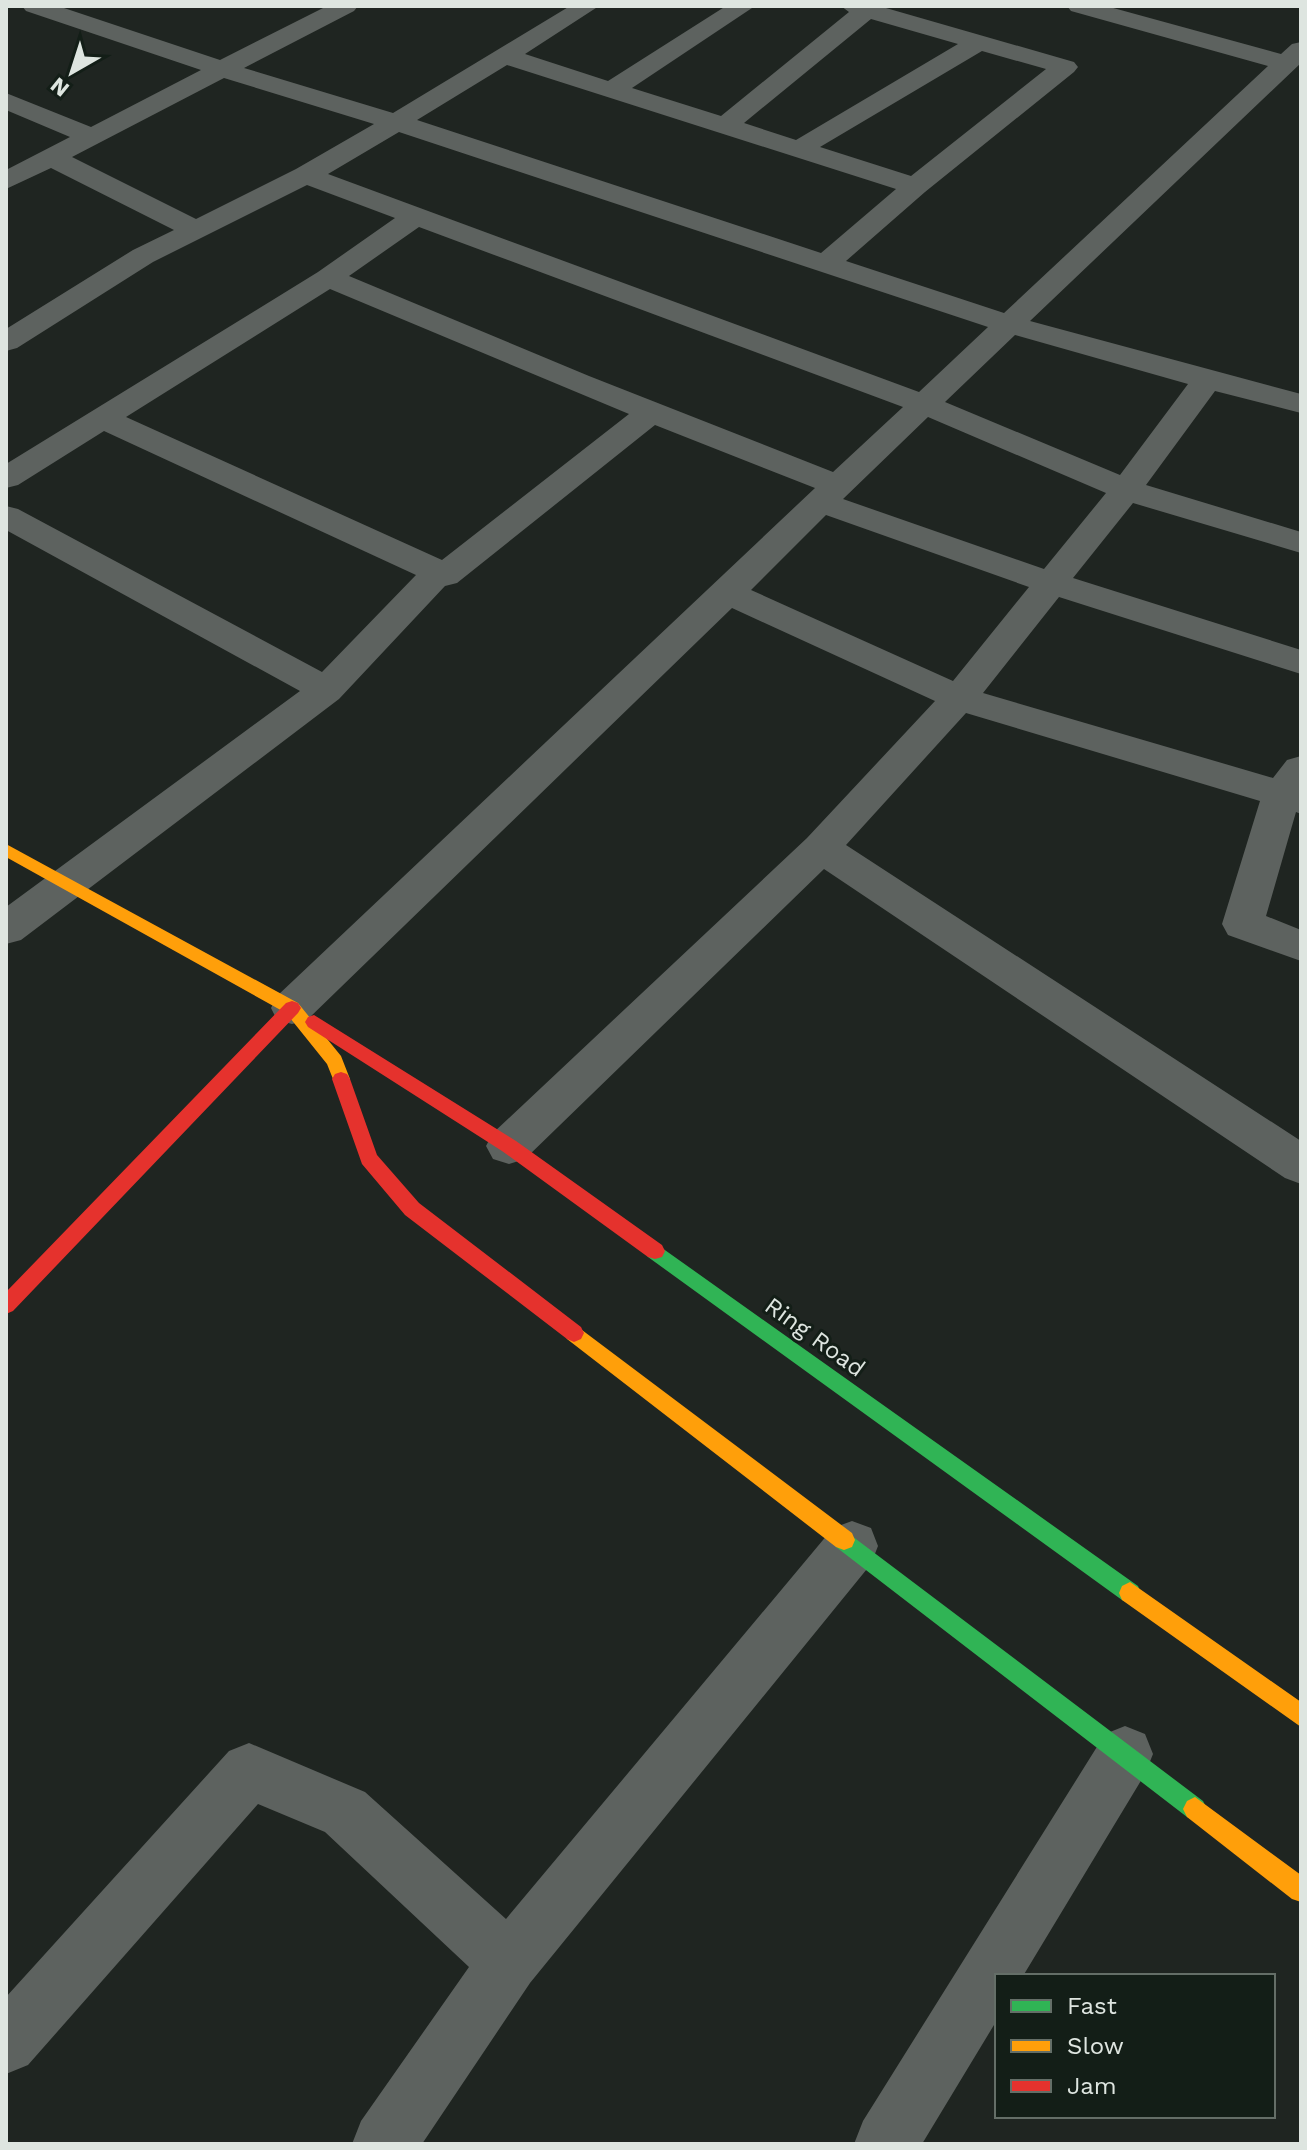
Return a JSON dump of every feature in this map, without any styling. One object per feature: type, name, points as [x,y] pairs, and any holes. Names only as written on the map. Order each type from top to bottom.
[{"type":"main road","name":"Ring Road","points":[[6,850],[292,1008],[509,1146],[1301,1716]]},
{"type":"main road","points":[[6,1305],[292,1008],[335,1061],[369,1159],[412,1209],[1301,1890]]},
{"type":"street","points":[[34,6],[1011,325],[1301,404]]},
{"type":"street","points":[[285,6],[322,18]]},
{"type":"street","points":[[6,181],[346,6]]},
{"type":"street","points":[[6,342],[143,256],[306,175],[507,57],[587,6]]},
{"type":"street","points":[[611,90],[743,6]]},
{"type":"street","points":[[1079,6],[1142,13],[1294,56]]},
{"type":"street","points":[[725,126],[860,8],[1065,67],[915,186],[826,264]]},
{"type":"street","points":[[799,149],[979,42]]},
{"type":"street","points":[[292,1008],[1294,56]]},
{"type":"street","points":[[507,57],[915,186]]},
{"type":"street","points":[[6,101],[93,137]]},
{"type":"street","points":[[52,158],[196,230]]},
{"type":"street","points":[[306,175],[926,405],[1126,490],[1301,543]]},
{"type":"street","points":[[6,478],[328,278],[414,217]]},
{"type":"street","points":[[328,278],[651,412],[830,494],[1051,583],[1301,662]]},
{"type":"street","points":[[509,1146],[821,848],[959,698],[1126,490],[1207,380]]},
{"type":"street","points":[[102,418],[445,575],[651,412]]},
{"type":"street","points":[[6,516],[326,690]]},
{"type":"street","points":[[6,929],[326,690],[438,572]]},
{"type":"street","points":[[728,593],[959,698],[1295,787],[1243,924],[1301,946]]},
{"type":"street","points":[[821,848],[1301,1165]]},
{"type":"street","points":[[384,2144],[509,1962],[852,1546]]},
{"type":"street","points":[[886,2144],[1125,1754]]},
{"type":"street","points":[[6,2043],[249,1771],[345,1812],[509,1962]]},
{"type":"traffic: fast","points":[[655,1251],[1130,1593]]},
{"type":"traffic: fast","points":[[844,1540],[1195,1809]]},
{"type":"traffic: slow","points":[[6,850],[292,1008],[335,1061],[341,1079]]},
{"type":"traffic: slow","points":[[574,1333],[844,1540]]},
{"type":"traffic: slow","points":[[1130,1593],[1301,1716]]},
{"type":"traffic: slow","points":[[1195,1809],[1301,1890]]},
{"type":"traffic: jam","points":[[6,1305],[292,1008]]},
{"type":"traffic: jam","points":[[314,1022],[509,1146],[655,1251]]},
{"type":"traffic: jam","points":[[341,1079],[369,1159],[412,1209],[574,1333]]}]
